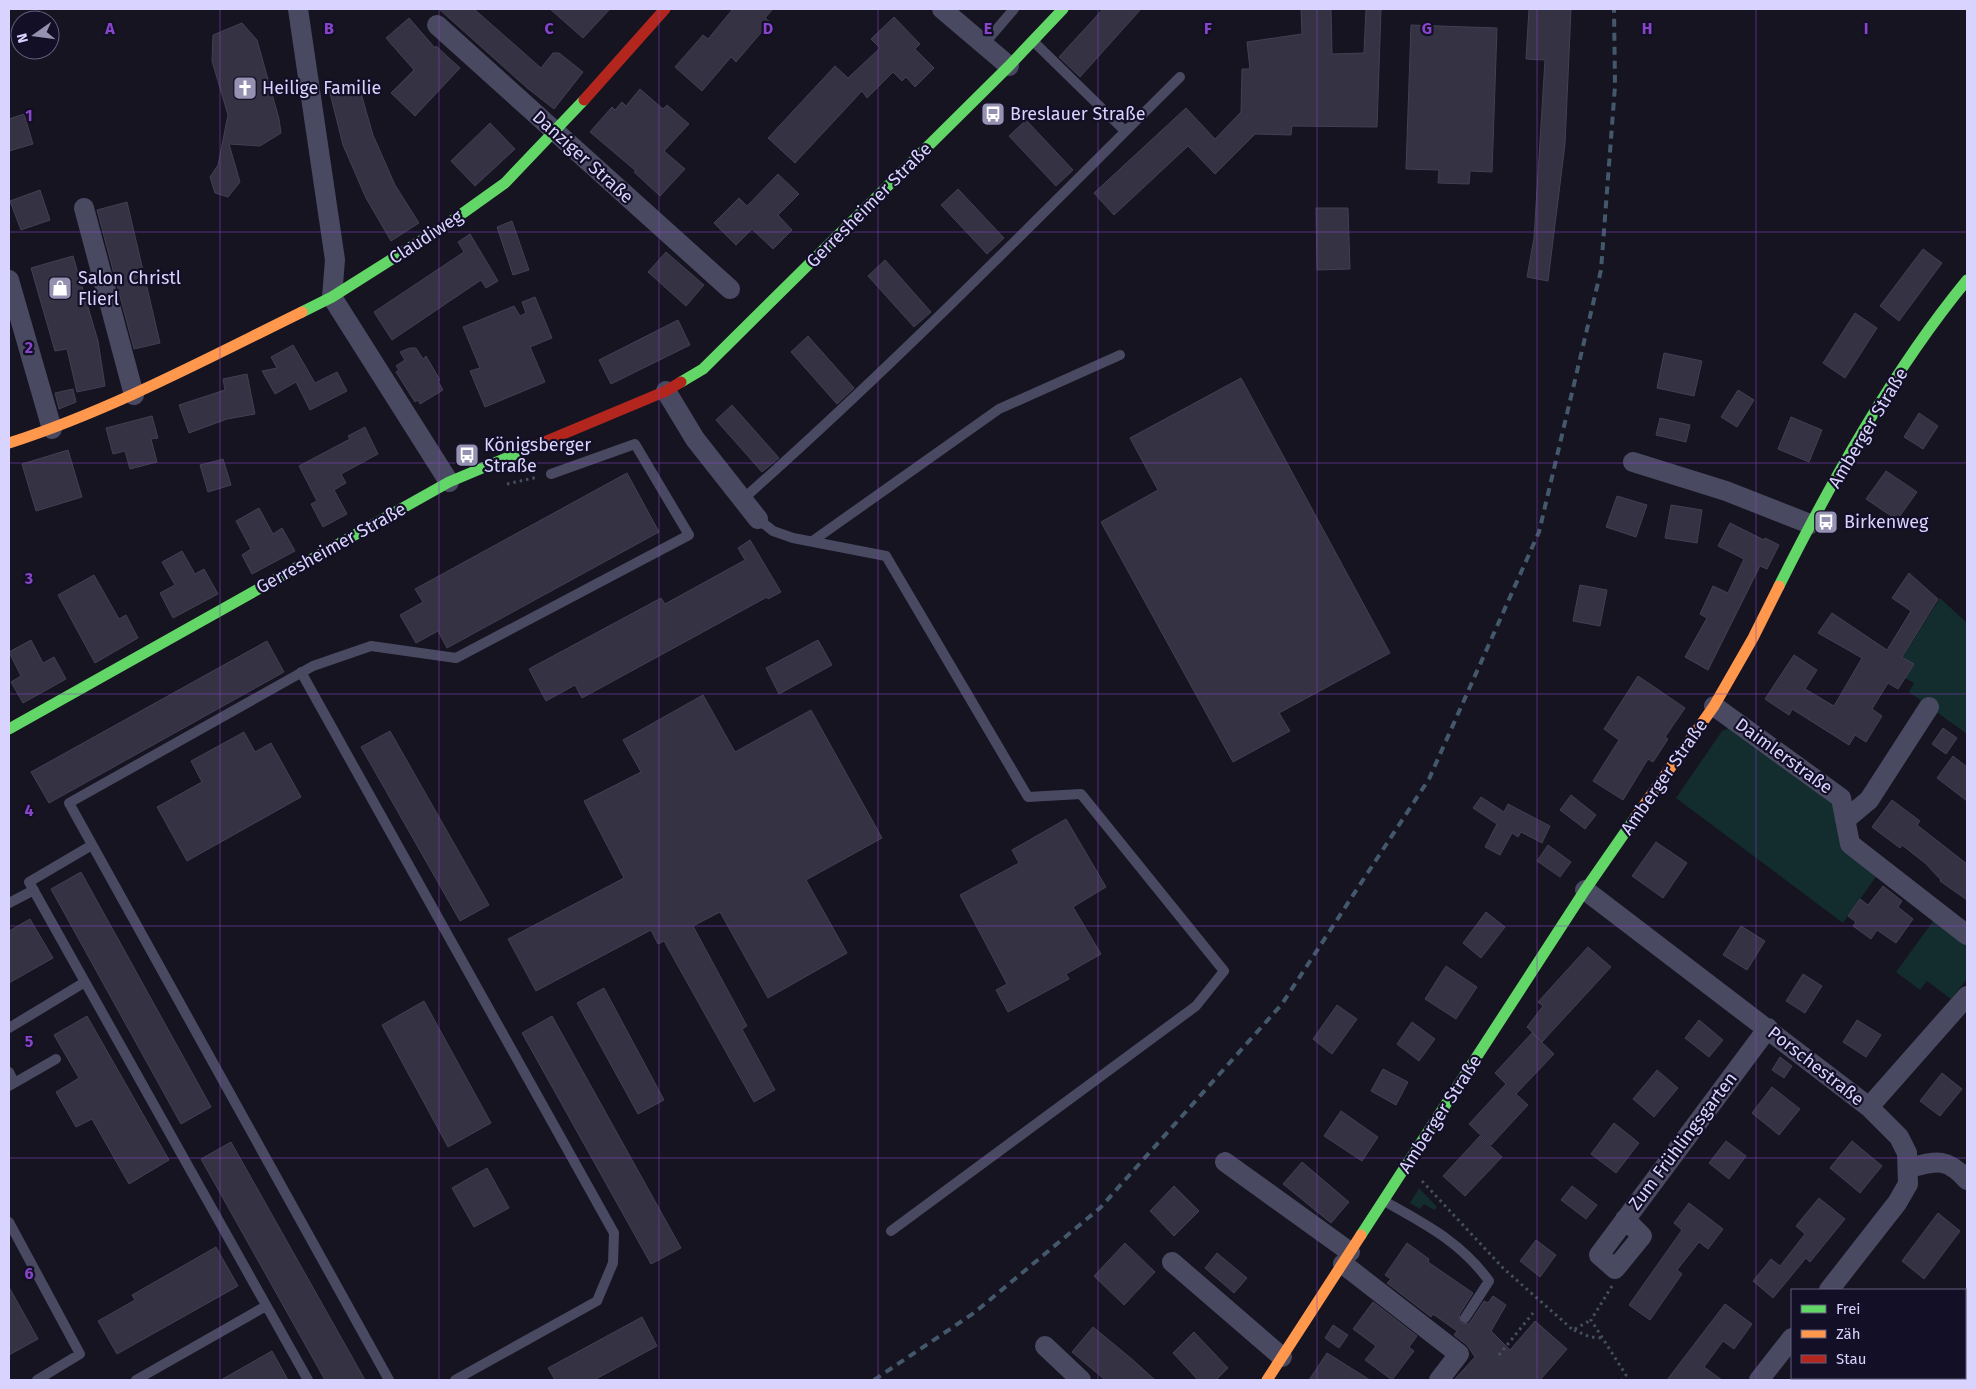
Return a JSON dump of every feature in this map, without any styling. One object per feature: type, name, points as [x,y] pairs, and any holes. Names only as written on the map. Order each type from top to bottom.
[{"type":"street","points":[[298,9],[336,260],[332,297],[448,482]]},
{"type":"street","name":"Claudiweg","points":[[9,443],[52,430],[134,395],[332,297],[449,223],[505,183],[555,132],[653,16],[665,9]]},
{"type":"street","points":[[942,9],[1009,66]]},
{"type":"street","name":"Gerresheimer Straße","points":[[9,729],[448,482],[666,391],[703,369],[1033,42],[1063,9]]},
{"type":"street","name":"Danziger Straße","points":[[438,25],[730,289]]},
{"type":"street","points":[[84,208],[134,395]]},
{"type":"street","points":[[9,280],[52,430]]},
{"type":"street","name":"Amberger Straße","points":[[1267,1380],[1585,890],[1714,706],[1753,638],[1810,524],[1889,390],[1938,315],[1967,280]]},
{"type":"street","points":[[666,391],[695,439],[758,519]]},
{"type":"street","points":[[1633,462],[1726,490],[1810,524]]},
{"type":"street","name":"Daimlerstraße","points":[[1714,706],[1841,798],[1850,844],[1967,935]]},
{"type":"street","points":[[1845,820],[1868,800],[1929,707]]},
{"type":"street","name":"Porschestraße","points":[[1585,890],[1869,1107],[1899,1137],[1907,1153],[1909,1168],[1908,1184],[1897,1203],[1830,1289]]},
{"type":"street","points":[[1869,1107],[1967,996]]},
{"type":"street","name":"Zum Frühlingsgarten","points":[[1615,1269],[1599,1255],[1768,1028]]},
{"type":"street","points":[[1909,1168],[1937,1161],[1949,1164],[1967,1180]]},
{"type":"street","points":[[1225,1162],[1346,1258],[1458,1354],[1440,1380]]},
{"type":"street","points":[[1615,1269],[1642,1236],[1625,1219]]},
{"type":"street","points":[[1172,1262],[1282,1357]]},
{"type":"street","points":[[1759,1380],[1791,1339]]},
{"type":"street","points":[[1045,1346],[1081,1380]]},
{"type":"lane","points":[[984,44],[1014,9]]},
{"type":"lane","points":[[1033,42],[1125,131]]},
{"type":"lane","points":[[742,500],[822,429],[882,372],[1180,77]]},
{"type":"lane","points":[[814,540],[999,409],[1120,356]]},
{"type":"lane","points":[[389,1380],[69,803],[313,666],[371,646],[456,658],[689,535],[635,444],[552,474]]},
{"type":"lane","points":[[758,519],[773,531],[793,538],[814,540],[886,556],[1028,797],[1081,794],[1224,972],[1196,1006],[890,1231]]},
{"type":"lane","points":[[301,672],[614,1232],[613,1263],[597,1301],[455,1380]]},
{"type":"lane","points":[[92,845],[29,882],[308,1380]]},
{"type":"lane","points":[[9,903],[34,890]]},
{"type":"lane","points":[[9,1028],[86,982]]},
{"type":"lane","points":[[9,1072],[12,1084],[56,1059]]},
{"type":"lane","points":[[1384,1200],[1449,1238],[1477,1264],[1489,1281],[1465,1318]]},
{"type":"lane","points":[[9,1222],[80,1354],[37,1380]]},
{"type":"lane","points":[[136,1380],[266,1306]]},
{"type":"path","points":[[504,485],[552,474]]},
{"type":"path","points":[[1416,1151],[1420,1179],[1503,1268],[1573,1330],[1590,1337],[1603,1338]]},
{"type":"path","points":[[1573,1330],[1591,1320],[1618,1277],[1615,1269]]},
{"type":"path","points":[[1499,1355],[1533,1313]]},
{"type":"path","points":[[1591,1320],[1626,1374],[1622,1380]]},
{"type":"green space","points":[[1940,598],[1967,623],[1967,734],[1909,692],[1914,683],[1905,678],[1913,664],[1903,657]]},
{"type":"green space","points":[[1732,727],[1836,801],[1846,844],[1880,871],[1843,923],[1676,798],[1722,731]]},
{"type":"green space","points":[[1936,917],[1967,943],[1967,979],[1951,999],[1927,981],[1920,990],[1896,972]]},
{"type":"green space","points":[[1419,1188],[1437,1207],[1434,1210],[1424,1204],[1420,1209],[1410,1203]]},
{"type":"building","points":[[439,9],[474,9],[541,68],[553,53],[559,53],[583,72],[554,109],[526,87]]},
{"type":"building","points":[[550,9],[610,9],[583,38]]},
{"type":"building","points":[[733,9],[773,9],[765,18],[770,22],[736,62],[731,57],[702,91],[675,67],[703,35],[708,39]]},
{"type":"building","points":[[1103,9],[1141,9],[1080,77],[1059,57]]},
{"type":"building","points":[[1301,9],[1331,9],[1332,54],[1364,53],[1366,9],[1381,9],[1377,127],[1292,126],[1291,135],[1255,134],[1215,174],[1188,146],[1114,215],[1094,193],[1186,108],[1215,139],[1241,112],[1242,69],[1250,69],[1247,42],[1302,34]]},
{"type":"building","points":[[1529,9],[1571,9],[1565,144],[1548,281],[1527,277],[1534,238],[1545,60],[1526,59]]},
{"type":"building","points":[[894,17],[920,44],[915,49],[934,68],[915,87],[906,77],[902,81],[893,72],[867,98],[862,91],[795,163],[768,138],[835,66],[848,78],[880,48],[871,39]]},
{"type":"building","points":[[409,18],[435,48],[436,46],[460,68],[415,116],[391,93],[414,70],[386,38]]},
{"type":"building","name":"Heilige Familie","points":[[242,23],[257,40],[279,119],[281,133],[260,146],[229,144],[240,182],[228,197],[215,193],[210,177],[218,165],[228,115],[212,61],[213,35]]},
{"type":"building","points":[[1411,25],[1497,28],[1492,172],[1470,171],[1469,184],[1438,183],[1439,170],[1406,169]]},
{"type":"building","points":[[358,83],[373,135],[395,185],[419,223],[391,241],[366,198],[343,145],[329,89]]},
{"type":"building","points":[[640,89],[663,109],[667,105],[689,124],[664,151],[685,169],[660,196],[634,172],[636,171],[590,132],[612,107],[615,110],[622,102],[626,106]]},
{"type":"building","points":[[24,114],[33,144],[9,151],[9,119]]},
{"type":"building","points":[[1026,120],[1073,170],[1056,186],[1009,136]]},
{"type":"building","points":[[490,123],[515,149],[475,186],[451,161]]},
{"type":"building","points":[[778,174],[799,194],[778,215],[792,230],[773,249],[752,229],[736,245],[714,223],[739,198],[747,206]]},
{"type":"building","points":[[958,189],[1004,238],[987,254],[941,205]]},
{"type":"building","points":[[40,190],[50,220],[21,230],[10,201]]},
{"type":"building","points":[[127,202],[160,343],[134,349],[97,210]]},
{"type":"building","points":[[1316,208],[1348,208],[1350,269],[1317,270]]},
{"type":"building","points":[[512,221],[529,270],[513,275],[497,227]]},
{"type":"building","points":[[470,234],[498,281],[486,288],[481,280],[392,340],[374,312],[464,252],[458,242]]},
{"type":"building","points":[[1923,249],[1942,263],[1899,321],[1880,306]]},
{"type":"building","points":[[666,252],[704,285],[686,306],[648,272]]},
{"type":"building","points":[[73,256],[98,341],[105,386],[77,392],[67,349],[55,351],[31,268]]},
{"type":"building","points":[[885,260],[931,312],[914,327],[868,276]]},
{"type":"building","points":[[535,297],[552,338],[530,347],[545,382],[485,407],[470,371],[480,368],[463,327],[514,306],[520,316],[526,313],[522,302]]},
{"type":"building","points":[[1855,313],[1877,328],[1845,378],[1823,363]]},
{"type":"building","points":[[678,320],[690,345],[611,384],[599,360]]},
{"type":"building","points":[[808,336],[854,388],[837,404],[791,352]]},
{"type":"building","points":[[293,345],[315,383],[337,372],[347,391],[310,410],[296,382],[275,394],[262,371],[277,368],[271,357]]},
{"type":"building","points":[[416,348],[423,359],[426,356],[440,380],[438,381],[443,390],[420,404],[418,400],[415,402],[396,372],[399,370],[396,366],[405,360],[400,352]]},
{"type":"building","points":[[1664,353],[1702,361],[1694,396],[1657,388]]},
{"type":"building","points":[[247,374],[255,414],[227,419],[189,433],[179,405],[225,390],[223,379]]},
{"type":"building","points":[[1241,378],[1390,653],[1279,713],[1290,731],[1233,762],[1101,522],[1158,490],[1130,438]]},
{"type":"building","points":[[73,389],[76,402],[59,409],[55,393]]},
{"type":"building","points":[[1738,390],[1754,400],[1737,427],[1721,417]]},
{"type":"building","points":[[732,405],[779,458],[762,472],[716,420]]},
{"type":"building","points":[[1919,413],[1938,426],[1923,449],[1904,437]]},
{"type":"building","points":[[152,416],[158,438],[151,439],[157,462],[130,469],[125,451],[113,454],[106,428]]},
{"type":"building","points":[[1791,417],[1822,430],[1809,462],[1778,449]]},
{"type":"building","points":[[1660,418],[1690,425],[1686,442],[1656,435]]},
{"type":"building","points":[[365,427],[378,454],[341,474],[346,483],[334,490],[347,514],[323,527],[311,504],[317,501],[299,466],[350,439],[348,436]]},
{"type":"building","points":[[68,450],[82,497],[36,511],[22,464]]},
{"type":"building","points":[[223,459],[231,485],[208,492],[200,465]]},
{"type":"building","points":[[1886,471],[1917,492],[1897,520],[1866,499]]},
{"type":"building","points":[[627,473],[659,532],[447,648],[438,631],[416,643],[400,615],[423,602],[415,589]]},
{"type":"building","points":[[1617,496],[1647,505],[1636,537],[1606,527]]},
{"type":"building","points":[[1671,505],[1702,510],[1697,543],[1665,538]]},
{"type":"building","points":[[259,508],[273,534],[282,528],[295,551],[252,574],[242,555],[251,549],[236,521]]},
{"type":"building","points":[[1730,523],[1764,540],[1765,538],[1779,545],[1767,569],[1760,566],[1708,670],[1685,657],[1707,618],[1700,614],[1713,586],[1728,593],[1744,559],[1718,546]]},
{"type":"building","points":[[750,540],[781,592],[768,599],[767,597],[582,698],[575,685],[546,701],[529,669],[661,598],[665,604],[745,560],[738,548]]},
{"type":"building","points":[[182,551],[195,574],[204,569],[218,594],[173,618],[160,593],[175,585],[162,562]]},
{"type":"building","points":[[1909,573],[1938,599],[1902,657],[1914,664],[1898,689],[1888,683],[1872,709],[1882,716],[1866,742],[1855,735],[1849,745],[1792,709],[1789,715],[1765,699],[1794,655],[1817,670],[1805,689],[1834,706],[1862,658],[1818,633],[1832,613],[1887,650],[1911,611],[1892,598]]},
{"type":"building","points":[[94,575],[119,619],[126,615],[138,638],[95,663],[58,595]]},
{"type":"building","points":[[1580,585],[1607,590],[1600,626],[1573,621]]},
{"type":"building","points":[[31,640],[43,663],[54,657],[66,679],[23,703],[11,682],[21,676],[9,652]]},
{"type":"building","points":[[818,640],[832,665],[779,694],[766,668]]},
{"type":"building","points":[[267,641],[284,672],[49,803],[31,772]]},
{"type":"building","points":[[1638,676],[1685,708],[1665,737],[1668,739],[1653,762],[1648,759],[1623,800],[1593,781],[1619,740],[1604,729]]},
{"type":"building","points":[[703,695],[735,752],[811,710],[882,838],[806,880],[847,953],[768,998],[720,912],[693,926],[747,1026],[742,1029],[775,1090],[754,1102],[664,941],[658,944],[651,930],[536,991],[508,939],[624,878],[584,801],[641,772],[623,740]]},
{"type":"building","points":[[1943,728],[1957,738],[1946,754],[1932,744]]},
{"type":"building","points":[[390,731],[489,905],[460,921],[361,747]]},
{"type":"building","points":[[244,732],[255,752],[271,743],[301,797],[187,861],[157,807],[202,782],[191,761]]},
{"type":"building","points":[[1953,756],[1967,767],[1967,801],[1937,778]]},
{"type":"building","points":[[1571,795],[1596,815],[1585,829],[1560,810]]},
{"type":"building","points":[[1481,797],[1504,812],[1508,804],[1550,826],[1542,843],[1521,832],[1518,837],[1512,833],[1500,855],[1485,847],[1497,824],[1473,808]]},
{"type":"building","points":[[1892,800],[1920,821],[1917,825],[1967,864],[1967,900],[1940,881],[1925,863],[1902,845],[1900,848],[1872,827]]},
{"type":"building","points":[[1066,819],[1106,887],[1073,907],[1101,954],[1066,974],[1069,979],[1008,1012],[996,990],[1007,984],[960,895],[1019,863],[1012,850]]},
{"type":"building","points":[[1656,842],[1687,863],[1663,898],[1632,876]]},
{"type":"building","points":[[1548,845],[1571,862],[1560,877],[1537,861]]},
{"type":"building","points":[[81,872],[211,1107],[181,1124],[51,889]]},
{"type":"building","points":[[1883,886],[1902,901],[1898,907],[1913,919],[1896,943],[1877,930],[1871,939],[1853,926],[1856,922],[1848,916],[1860,899],[1868,905]]},
{"type":"building","points":[[1486,912],[1505,927],[1481,958],[1463,943]]},
{"type":"building","points":[[30,919],[53,958],[9,983],[9,931]]},
{"type":"building","points":[[1741,926],[1765,941],[1747,970],[1723,955]]},
{"type":"building","points":[[1588,947],[1611,967],[1542,1042],[1527,1027],[1543,1006],[1538,1002]]},
{"type":"building","points":[[1446,966],[1477,987],[1456,1019],[1425,999]]},
{"type":"building","points":[[1803,974],[1822,986],[1805,1013],[1786,1001]]},
{"type":"building","points":[[604,988],[664,1100],[638,1114],[577,1003]]},
{"type":"building","points":[[424,1001],[491,1123],[448,1147],[382,1025]]},
{"type":"building","points":[[1337,1005],[1357,1019],[1332,1054],[1313,1039]]},
{"type":"building","points":[[87,1016],[169,1160],[129,1184],[92,1119],[76,1127],[56,1092],[79,1078],[54,1035]]},
{"type":"building","points":[[552,1016],[681,1248],[651,1264],[522,1033]]},
{"type":"building","points":[[1699,1020],[1723,1040],[1709,1057],[1685,1038]]},
{"type":"building","points":[[1857,1020],[1881,1035],[1866,1057],[1843,1042]]},
{"type":"building","points":[[1412,1022],[1435,1039],[1419,1061],[1397,1044]]},
{"type":"building","points":[[1532,1033],[1554,1054],[1516,1094],[1528,1105],[1491,1145],[1469,1124],[1506,1084],[1495,1073]]},
{"type":"building","points":[[1780,1057],[1792,1066],[1784,1078],[1772,1070]]},
{"type":"building","points":[[1383,1069],[1408,1082],[1396,1105],[1371,1091]]},
{"type":"building","points":[[1657,1070],[1678,1088],[1654,1117],[1633,1099]]},
{"type":"building","points":[[1942,1073],[1962,1089],[1940,1116],[1920,1101]]},
{"type":"building","points":[[1772,1087],[1800,1109],[1779,1135],[1752,1113]]},
{"type":"building","points":[[1341,1111],[1378,1137],[1362,1161],[1324,1136]]},
{"type":"building","points":[[1614,1123],[1639,1143],[1616,1173],[1591,1154]]},
{"type":"building","points":[[1480,1136],[1502,1157],[1465,1196],[1443,1176]]},
{"type":"building","points":[[1726,1141],[1746,1156],[1729,1179],[1709,1163]]},
{"type":"building","points":[[1852,1141],[1882,1166],[1860,1193],[1830,1168]]},
{"type":"building","points":[[231,1142],[365,1380],[325,1380],[201,1159]]},
{"type":"building","points":[[1302,1162],[1349,1202],[1331,1223],[1283,1184]]},
{"type":"building","points":[[487,1168],[509,1208],[474,1227],[452,1188]]},
{"type":"building","points":[[1174,1186],[1199,1211],[1174,1236],[1150,1211]]},
{"type":"building","points":[[1572,1186],[1597,1205],[1586,1219],[1561,1200]]},
{"type":"building","points":[[1819,1198],[1845,1219],[1810,1262],[1806,1258],[1773,1298],[1753,1281],[1771,1259],[1780,1266],[1805,1234],[1796,1226]]},
{"type":"building","points":[[1689,1203],[1723,1229],[1708,1249],[1699,1242],[1677,1270],[1682,1274],[1650,1320],[1629,1305],[1682,1230],[1674,1223]]},
{"type":"building","points":[[1938,1213],[1960,1231],[1924,1279],[1902,1261]]},
{"type":"building","points":[[1536,1240],[1556,1255],[1540,1277],[1520,1261]]},
{"type":"building","points":[[1125,1243],[1155,1272],[1124,1305],[1094,1276]]},
{"type":"building","points":[[1407,1243],[1429,1259],[1428,1262],[1473,1293],[1459,1315],[1461,1323],[1469,1324],[1484,1301],[1488,1303],[1493,1296],[1506,1305],[1491,1331],[1510,1350],[1535,1321],[1567,1349],[1540,1380],[1454,1380],[1475,1357],[1467,1345],[1454,1335],[1457,1331],[1433,1314],[1431,1317],[1387,1283],[1391,1279],[1385,1275]]},
{"type":"building","points":[[216,1247],[238,1286],[117,1354],[98,1321],[135,1300],[132,1295]]},
{"type":"building","points":[[1217,1253],[1247,1278],[1234,1293],[1205,1268]]},
{"type":"building","points":[[9,1287],[38,1339],[9,1355]]},
{"type":"building","points":[[1373,1302],[1417,1336],[1409,1347],[1414,1351],[1392,1380],[1365,1360],[1376,1346],[1353,1329]]},
{"type":"building","points":[[1725,1304],[1752,1324],[1734,1349],[1723,1341],[1704,1367],[1722,1380],[1667,1380]]},
{"type":"building","points":[[642,1317],[657,1346],[594,1380],[555,1380],[548,1368]]},
{"type":"building","points":[[1333,1325],[1348,1335],[1339,1348],[1325,1338]]},
{"type":"building","points":[[1093,1327],[1155,1380],[1105,1380],[1072,1352]]},
{"type":"building","points":[[1194,1332],[1228,1368],[1216,1380],[1198,1380],[1173,1353]]},
{"type":"building","points":[[272,1351],[288,1380],[221,1380]]},
{"type":"building","points":[[1327,1353],[1370,1380],[1309,1380]]},
{"type":"railway","points":[[874,1380],[974,1313],[1100,1208],[1282,1004],[1429,779],[1539,532],[1601,270],[1615,86],[1614,9]]},
{"type":"traffic: fast","points":[[681,382],[703,369],[1009,66],[1063,9]]},
{"type":"traffic: fast","points":[[302,312],[332,297],[449,223],[505,183],[584,100]]},
{"type":"traffic: fast","points":[[1779,586],[1820,507],[1865,428],[1914,351],[1967,280]]},
{"type":"traffic: fast","points":[[9,729],[449,482],[537,445]]},
{"type":"traffic: fast","points":[[1361,1235],[1585,890],[1635,818]]},
{"type":"traffic: slow","points":[[9,443],[47,430],[121,399],[302,312]]},
{"type":"traffic: slow","points":[[1635,818],[1714,706],[1753,638],[1779,586]]},
{"type":"traffic: slow","points":[[1267,1380],[1361,1235]]},
{"type":"traffic: jam","points":[[584,100],[665,9]]},
{"type":"traffic: jam","points":[[537,445],[666,391],[681,382]]},
{"type":"place","name":"Heilige Familie","points":[[245,88]]},
{"type":"place","name":"Breslauer Straße","points":[[993,114]]},
{"type":"place","name":"Salon Christl Flierl","points":[[60,288]]},
{"type":"place","name":"Königsberger Straße","points":[[467,455]]},
{"type":"place","name":"Birkenweg","points":[[1826,522]]}]
